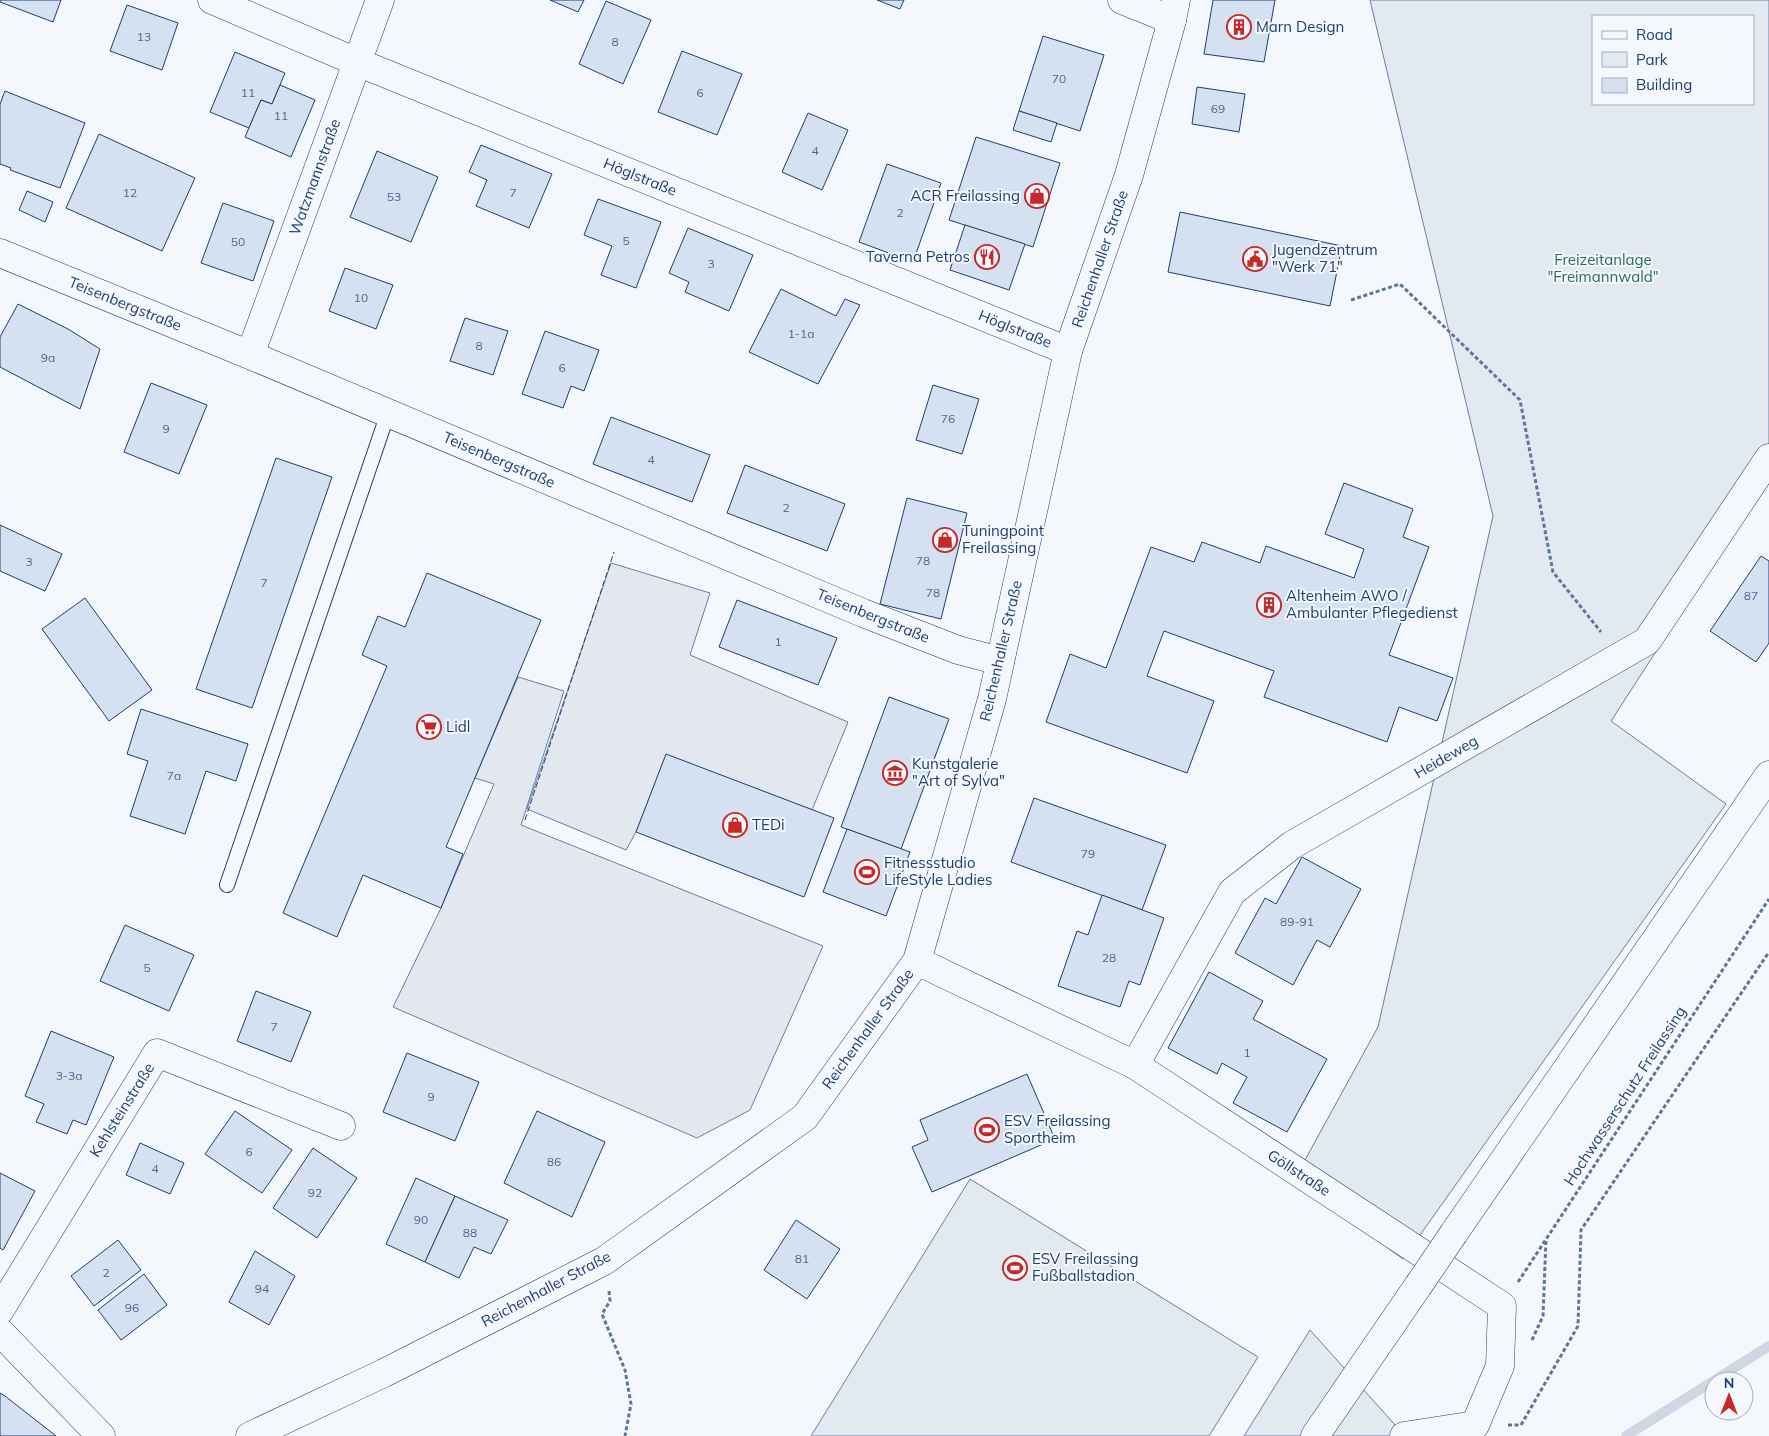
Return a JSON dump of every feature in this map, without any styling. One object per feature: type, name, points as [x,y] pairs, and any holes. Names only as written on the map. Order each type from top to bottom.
[{"type":"street","name":"Höglstraße","points":[[212,0],[357,62],[1068,351]]},
{"type":"street","name":"Watzmannstraße","points":[[250,355],[380,0]]},
{"type":"street","points":[[1122,0],[1174,10]]},
{"type":"street","name":"Reichenhaller Straße","points":[[250,1436],[384,1373],[604,1261],[805,1117],[917,961],[992,699],[1068,351],[1128,175],[1174,10]]},
{"type":"street","name":"Teisenbergstraße","points":[[0,253],[250,355],[863,613],[958,650],[1000,661]]},
{"type":"street","name":"Heideweg","points":[[1135,1065],[1232,892],[1292,846],[1648,641],[1769,458]]},
{"type":"street","points":[[1315,1436],[1769,775]]},
{"type":"street","name":"Göllstraße","points":[[917,961],[1135,1065],[1502,1306]]},
{"type":"street","name":"Kehlsteinstraße","points":[[0,1310],[157,1053],[341,1126]]},
{"type":"street","points":[[1404,1436],[1478,1430],[1500,1366],[1502,1306]]},
{"type":"street","points":[[0,1332],[101,1436]]},
{"type":"lane","points":[[227,885],[388,413]]},
{"type":"path","points":[[1351,300],[1400,284],[1520,400],[1553,572],[1620,656]]},
{"type":"path","name":"Hochwasserschutz Freilassing","points":[[1502,1306],[1769,899]]},
{"type":"path","points":[[1478,1430],[1521,1425],[1578,1326],[1581,1230],[1769,952]]},
{"type":"path","points":[[602,1314],[625,1370],[631,1404],[625,1436]]},
{"type":"green space","name":"Freizeitanlage \"Freimannwald\"","points":[[1370,0],[1769,0],[1769,477],[1611,721],[1726,804],[1403,1259],[1294,1180],[1378,1027],[1493,516]]},
{"type":"green space","name":"ESV Freilassing Fußballstadion","points":[[970,1179],[1258,1357],[1209,1436],[811,1436]]},
{"type":"green space","points":[[1310,1330],[1405,1436],[1244,1436]]},
{"type":"shaded area","points":[[611,563],[710,593],[690,655],[848,722],[812,810],[666,755],[636,832],[626,850],[527,809]]},
{"type":"shaded area","points":[[518,677],[564,691],[521,825],[823,946],[750,1110],[697,1138],[393,1007],[441,908],[494,784],[475,778]]},
{"type":"building","points":[[0,0],[61,0],[53,22],[0,2]]},
{"type":"building","points":[[550,0],[584,0],[578,12]]},
{"type":"building","points":[[877,0],[904,0],[900,9]]},
{"type":"building","name":"Marn Design","points":[[1213,0],[1275,0],[1264,62],[1204,54]]},
{"type":"building","points":[[606,1],[651,20],[623,84],[579,64]]},
{"type":"building","points":[[127,5],[178,23],[162,70],[110,51]]},
{"type":"building","points":[[1043,36],[1104,55],[1080,131],[1019,111]]},
{"type":"building","points":[[682,51],[742,74],[717,135],[658,112]]},
{"type":"building","points":[[235,52],[285,73],[272,104],[261,100],[249,128],[210,112]]},
{"type":"building","points":[[280,85],[315,100],[291,157],[245,137],[261,100],[272,104]]},
{"type":"building","points":[[1197,87],[1245,94],[1239,132],[1192,124]]},
{"type":"building","points":[[5,91],[85,123],[60,188],[10,170],[11,168],[0,164],[0,104]]},
{"type":"building","points":[[1019,111],[1057,123],[1051,142],[1013,130]]},
{"type":"building","points":[[808,113],[848,130],[822,190],[782,172]]},
{"type":"building","points":[[99,134],[195,178],[162,251],[66,208]]},
{"type":"building","points":[[976,137],[1060,163],[1033,247],[949,220]]},
{"type":"building","points":[[481,145],[552,174],[529,228],[476,206],[487,180],[469,172]]},
{"type":"building","points":[[377,151],[438,177],[411,242],[350,217]]},
{"type":"building","points":[[887,164],[941,183],[913,262],[859,242]]},
{"type":"building","points":[[27,191],[53,202],[45,222],[19,210]]},
{"type":"building","points":[[598,199],[661,222],[636,288],[601,275],[612,246],[584,235]]},
{"type":"building","points":[[223,203],[274,221],[253,281],[201,263]]},
{"type":"building","name":"Jugendzentrum \"Werk 71\"","points":[[1180,212],[1342,246],[1330,306],[1168,272]]},
{"type":"building","name":"Taverna Petros","points":[[965,225],[1025,244],[1009,290],[950,270]]},
{"type":"building","points":[[688,228],[753,255],[729,311],[685,292],[689,282],[669,273]]},
{"type":"building","points":[[345,268],[393,285],[376,329],[329,311]]},
{"type":"building","points":[[781,289],[836,316],[845,299],[860,305],[818,384],[749,352]]},
{"type":"building","points":[[18,304],[68,329],[100,349],[80,409],[0,367],[0,337]]},
{"type":"building","points":[[465,318],[508,331],[493,375],[450,361]]},
{"type":"building","points":[[545,331],[599,350],[584,391],[571,386],[563,408],[522,394]]},
{"type":"building","points":[[151,383],[207,405],[179,474],[124,452]]},
{"type":"building","points":[[933,385],[979,399],[962,454],[916,440]]},
{"type":"building","points":[[611,417],[710,455],[692,502],[593,464]]},
{"type":"building","points":[[276,458],[332,477],[252,708],[196,689]]},
{"type":"building","points":[[745,465],[845,504],[827,551],[727,513]]},
{"type":"building","name":"Altenheim AWO / Ambulanter Pflegedienst","points":[[1344,483],[1413,509],[1403,537],[1429,547],[1389,655],[1453,678],[1437,721],[1399,707],[1387,742],[1264,697],[1274,671],[1164,631],[1147,676],[1214,701],[1187,773],[1046,722],[1070,654],[1106,668],[1151,547],[1194,562],[1202,542],[1260,563],[1266,546],[1354,578],[1364,549],[1325,534]]},
{"type":"building","points":[[907,498],[967,513],[941,619],[880,604]]},
{"type":"building","points":[[0,525],[62,554],[45,591],[0,571]]},
{"type":"building","points":[[1761,556],[1769,561],[1769,643],[1756,662],[1710,631]]},
{"type":"building","name":"Lidl","points":[[427,573],[541,620],[446,847],[463,854],[441,908],[363,875],[337,937],[283,913],[387,666],[362,655],[378,616],[405,627]]},
{"type":"building","points":[[85,598],[152,690],[109,721],[42,629]]},
{"type":"building","points":[[737,600],[837,638],[818,685],[719,647]]},
{"type":"building","name":"Kunstgalerie \"Art of Sylva\"","points":[[889,697],[949,719],[901,849],[841,827]]},
{"type":"building","points":[[141,709],[248,744],[236,781],[206,771],[185,834],[130,816],[148,761],[127,754]]},
{"type":"building","name":"TEDi","points":[[666,754],[834,818],[804,897],[636,832]]},
{"type":"building","points":[[1034,798],[1166,845],[1142,910],[1011,862]]},
{"type":"building","name":"Fitnessstudio LifeStyle Ladies","points":[[847,829],[910,852],[886,916],[823,892]]},
{"type":"building","points":[[1302,857],[1361,889],[1330,947],[1317,940],[1293,985],[1235,953],[1265,898],[1276,904]]},
{"type":"building","points":[[1102,895],[1164,918],[1140,985],[1129,981],[1120,1007],[1058,986],[1077,931],[1088,935]]},
{"type":"building","points":[[125,925],[194,955],[169,1011],[100,981]]},
{"type":"building","points":[[1209,972],[1263,1001],[1253,1019],[1327,1059],[1287,1132],[1233,1103],[1247,1077],[1222,1063],[1217,1074],[1168,1048]]},
{"type":"building","points":[[256,991],[311,1012],[291,1062],[237,1041]]},
{"type":"building","points":[[51,1031],[114,1057],[86,1125],[73,1120],[67,1134],[36,1122],[44,1104],[25,1096]]},
{"type":"building","points":[[407,1053],[479,1082],[455,1141],[383,1112]]},
{"type":"building","name":"ESV Freilassing Sportheim","points":[[1027,1074],[1055,1139],[932,1192],[912,1147],[928,1140],[920,1120]]},
{"type":"building","points":[[235,1111],[292,1150],[262,1193],[205,1154]]},
{"type":"building","points":[[537,1111],[605,1142],[572,1217],[504,1183]]},
{"type":"building","points":[[140,1143],[184,1163],[170,1194],[126,1175]]},
{"type":"building","points":[[313,1148],[357,1178],[317,1238],[273,1208]]},
{"type":"building","points":[[0,1173],[35,1191],[3,1250],[0,1248]]},
{"type":"building","points":[[416,1178],[455,1196],[425,1262],[386,1244]]},
{"type":"building","points":[[455,1196],[508,1220],[491,1254],[474,1247],[459,1278],[425,1262]]},
{"type":"building","points":[[796,1220],[840,1249],[807,1299],[764,1270]]},
{"type":"building","points":[[118,1240],[141,1270],[94,1306],[71,1276]]},
{"type":"building","points":[[255,1251],[295,1276],[269,1325],[229,1302]]},
{"type":"building","points":[[144,1274],[167,1305],[121,1340],[98,1310]]},
{"type":"building","points":[[0,1393],[5,1396],[56,1436],[0,1436]]},
{"type":"waterway","points":[[1626,1436],[1769,1346]]},
{"type":"fence","points":[[525,820],[614,552]]},
{"type":"place","name":"Marn Design","points":[[1239,27]]},
{"type":"place","name":"ACR Freilassing","points":[[1037,196]]},
{"type":"place","name":"Taverna Petros","points":[[987,257]]},
{"type":"place","name":"Jugendzentrum \"Werk 71\"","points":[[1255,259]]},
{"type":"place","name":"Tuningpoint Freilassing","points":[[945,540]]},
{"type":"place","name":"Altenheim AWO / Ambulanter Pflegedienst","points":[[1269,605]]},
{"type":"place","name":"Lidl","points":[[429,727]]},
{"type":"place","name":"Kunstgalerie \"Art of Sylva\"","points":[[895,773]]},
{"type":"place","name":"TEDi","points":[[735,825]]},
{"type":"place","name":"Fitnessstudio LifeStyle Ladies","points":[[867,872]]},
{"type":"place","name":"ESV Freilassing Sportheim","points":[[987,1130]]},
{"type":"place","name":"ESV Freilassing Fußballstadion","points":[[1015,1268]]}]
